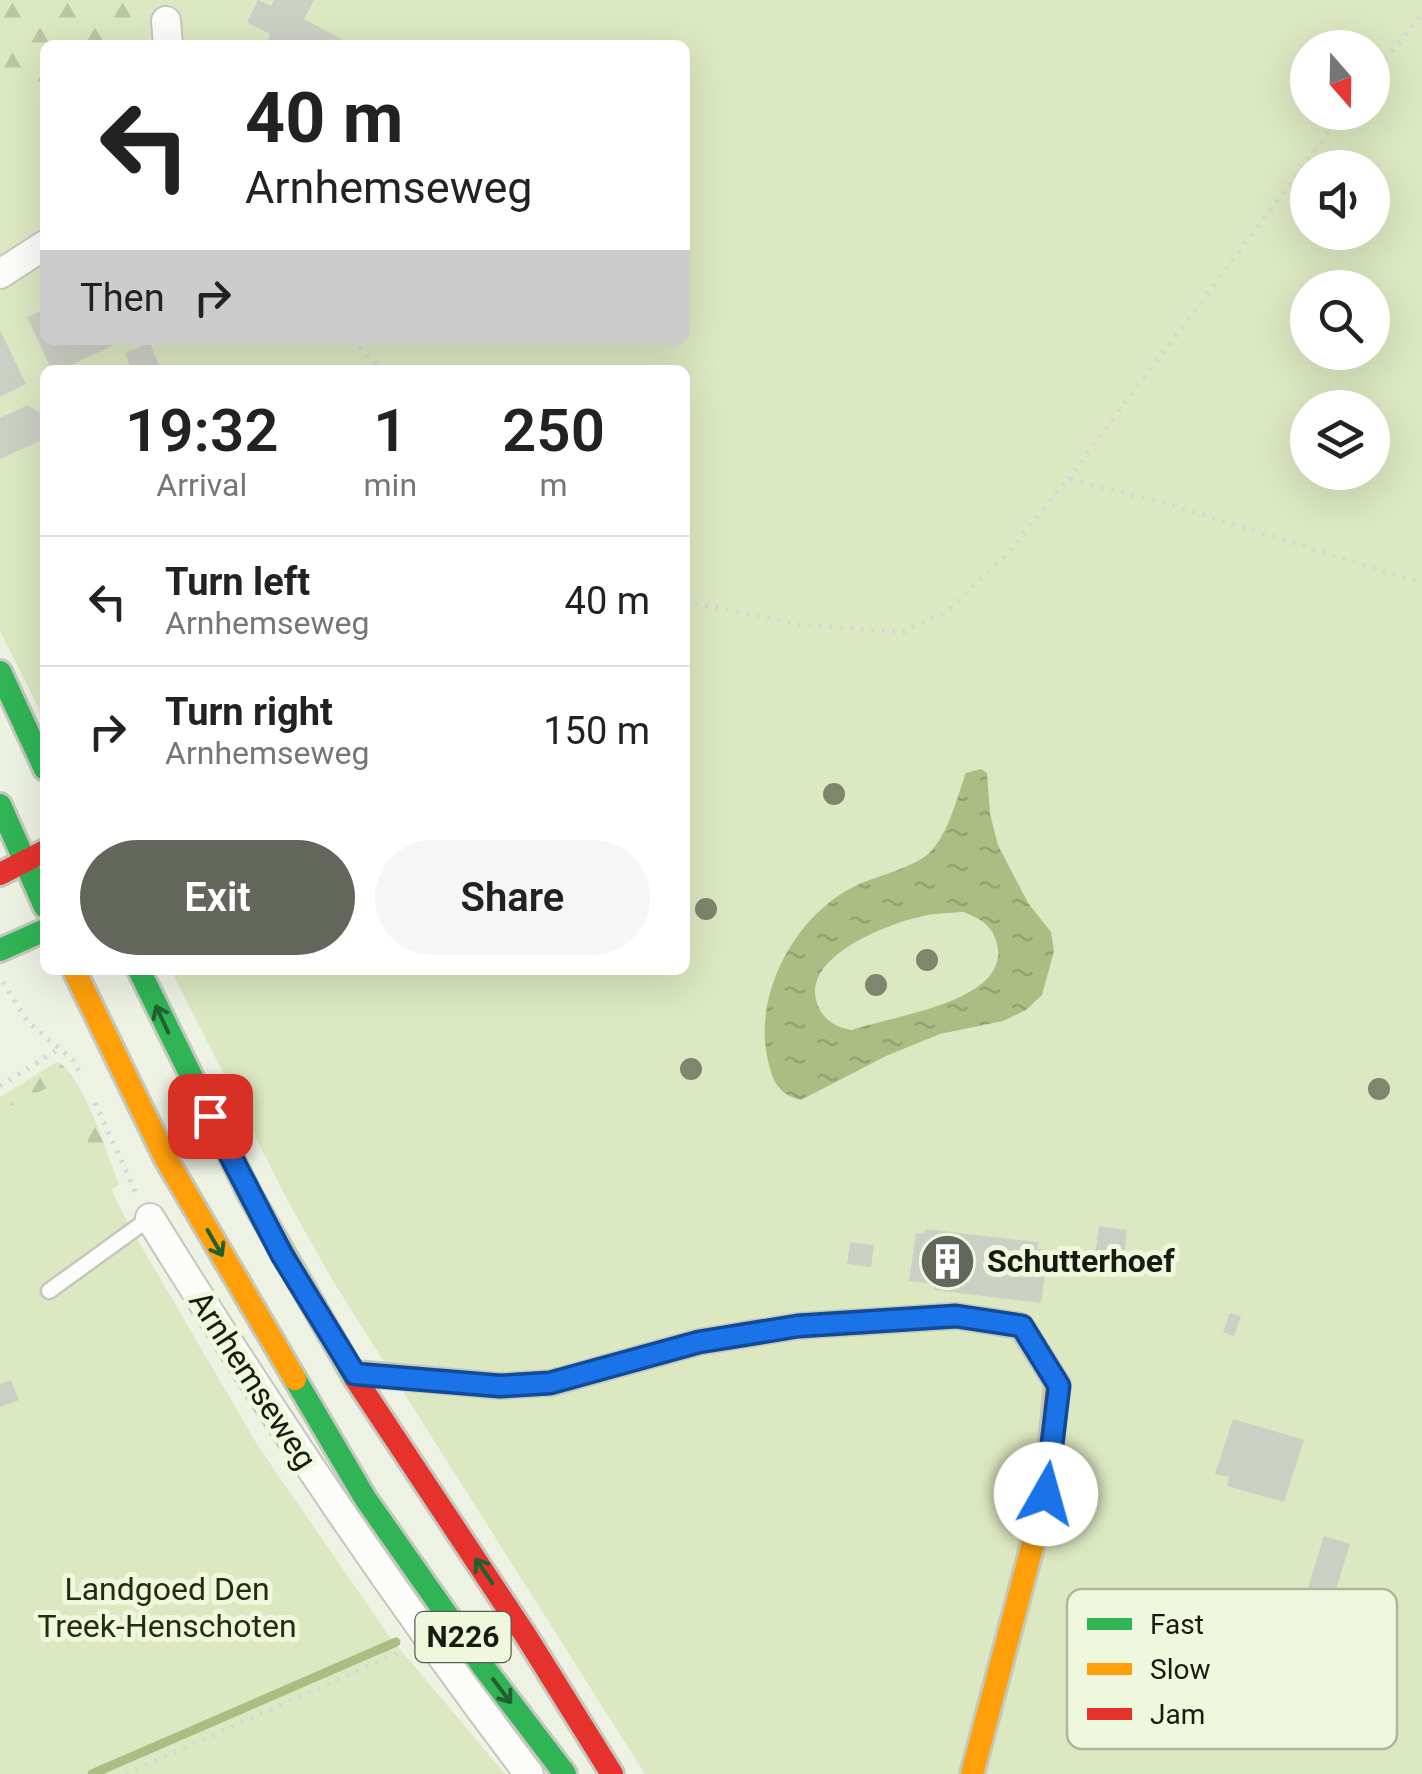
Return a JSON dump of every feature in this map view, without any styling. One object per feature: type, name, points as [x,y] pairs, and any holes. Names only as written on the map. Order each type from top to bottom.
[{"type":"main road","points":[[0,672],[40,758]]},
{"type":"main road","points":[[0,805],[35,856],[40,882]]},
{"type":"main road","points":[[0,874],[35,856]]},
{"type":"main road","points":[[0,950],[40,932]]},
{"type":"main road","name":"Arnhemseweg","points":[[76,975],[166,1158],[365,1498],[482,1665],[565,1774]]},
{"type":"main road","name":"N226","points":[[141,975],[282,1255],[374,1408],[558,1681],[612,1774]]},
{"type":"main road","points":[[355,1374],[500,1386],[550,1383],[699,1342],[798,1326],[956,1316],[1022,1326],[1059,1386],[1055,1422],[1046,1494],[972,1774]]},
{"type":"street","points":[[0,274],[40,249]]},
{"type":"street","name":"Arnhemseweg","points":[[150,1218],[253,1386],[428,1640],[529,1774]]},
{"type":"lane","points":[[50,1291],[150,1218]]},
{"type":"path","points":[[1390,54],[1422,14]]},
{"type":"path","points":[[690,602],[801,625],[903,632],[949,610],[1006,555],[1068,479],[1330,130]]},
{"type":"path","points":[[357,345],[378,365]]},
{"type":"path","points":[[1068,479],[1164,503],[1422,583]]},
{"type":"path","points":[[0,976],[28,1020],[73,1060],[80,1074]]},
{"type":"path","points":[[0,1086],[60,1048]]},
{"type":"path","points":[[88,1087],[150,1218]]},
{"type":"path","points":[[126,1774],[428,1640]]},
{"type":"green space","points":[[0,0],[159,0],[164,40],[40,40],[40,104],[0,117]]},
{"type":"green space","points":[[153,0],[1422,0],[1422,1774],[645,1774],[333,1281],[290,1205],[174,975],[690,975],[690,365],[40,365],[40,711],[0,631],[0,101],[40,81],[40,345],[690,345],[690,40],[118,40],[156,20]]},
{"type":"green space","points":[[57,1062],[85,1098],[119,1184],[0,1278],[0,1097]]},
{"type":"green space","name":"Landgoed Den Treek-Henschoten","points":[[59,1082],[126,1220],[258,1446],[389,1636],[505,1774],[0,1774],[0,1111]]},
{"type":"water","points":[[981,769],[987,773],[990,814],[998,845],[1028,903],[1051,932],[1054,951],[1042,995],[1026,1010],[1003,1021],[940,1034],[886,1056],[801,1100],[786,1094],[771,1072],[765,1031],[767,1006],[785,957],[799,934],[835,898],[918,861],[932,850],[948,823],[966,773]],"holes":[[[963,912],[982,921],[996,941],[995,967],[983,982],[942,1004],[852,1030],[835,1025],[822,1014],[816,986],[822,971],[852,944],[923,916]]]},
{"type":"building","points":[[258,0],[271,6],[274,0],[314,0],[304,19],[343,40],[268,40],[270,34],[247,22]]},
{"type":"building","points":[[40,311],[40,345],[27,317]]},
{"type":"building","points":[[0,330],[26,384],[0,397]]},
{"type":"building","points":[[40,345],[112,346],[71,365],[50,365]]},
{"type":"building","points":[[151,345],[159,365],[130,365],[125,353]]},
{"type":"building","points":[[28,405],[40,415],[40,441],[0,459],[0,418]]},
{"type":"building","points":[[1099,1226],[1127,1230],[1124,1259],[1095,1256]]},
{"type":"building","points":[[925,1229],[1038,1242],[1037,1249],[1048,1250],[1041,1303],[934,1290],[935,1284],[909,1281],[916,1233],[924,1234]]},
{"type":"building","points":[[850,1242],[874,1245],[871,1267],[847,1264]]},
{"type":"building","points":[[1230,1313],[1241,1316],[1234,1336],[1223,1332]]},
{"type":"building","points":[[11,1380],[19,1400],[0,1407],[0,1384]]},
{"type":"building","points":[[1233,1419],[1304,1440],[1284,1502],[1227,1486],[1229,1477],[1215,1474]]},
{"type":"building","points":[[1324,1536],[1350,1544],[1336,1589],[1308,1589]]},
{"type":"waterway","points":[[92,1774],[396,1642]]},
{"type":"traffic: fast","points":[[0,672],[40,758]]},
{"type":"traffic: fast","points":[[0,805],[40,896]]},
{"type":"traffic: fast","points":[[0,950],[40,932]]},
{"type":"traffic: fast","points":[[141,975],[250,1195],[355,1378]]},
{"type":"traffic: fast","points":[[355,1373],[500,1386],[551,1383],[699,1342],[798,1326],[956,1316],[1021,1326],[1057,1383]]},
{"type":"traffic: fast","points":[[295,1379],[365,1498],[482,1665],[565,1774]]},
{"type":"traffic: slow","points":[[76,975],[166,1159],[295,1379]]},
{"type":"traffic: slow","points":[[972,1774],[1046,1494],[1057,1383]]},
{"type":"traffic: jam","points":[[0,874],[40,854]]},
{"type":"traffic: jam","points":[[355,1378],[612,1774]]},
{"type":"place","name":"Schutterhoef","points":[[948,1261]]},
{"type":"route","points":[[210,1116],[282,1255],[355,1374],[500,1386],[550,1383],[699,1342],[798,1326],[956,1316],[1022,1326],[1059,1386],[1046,1494]]}]
